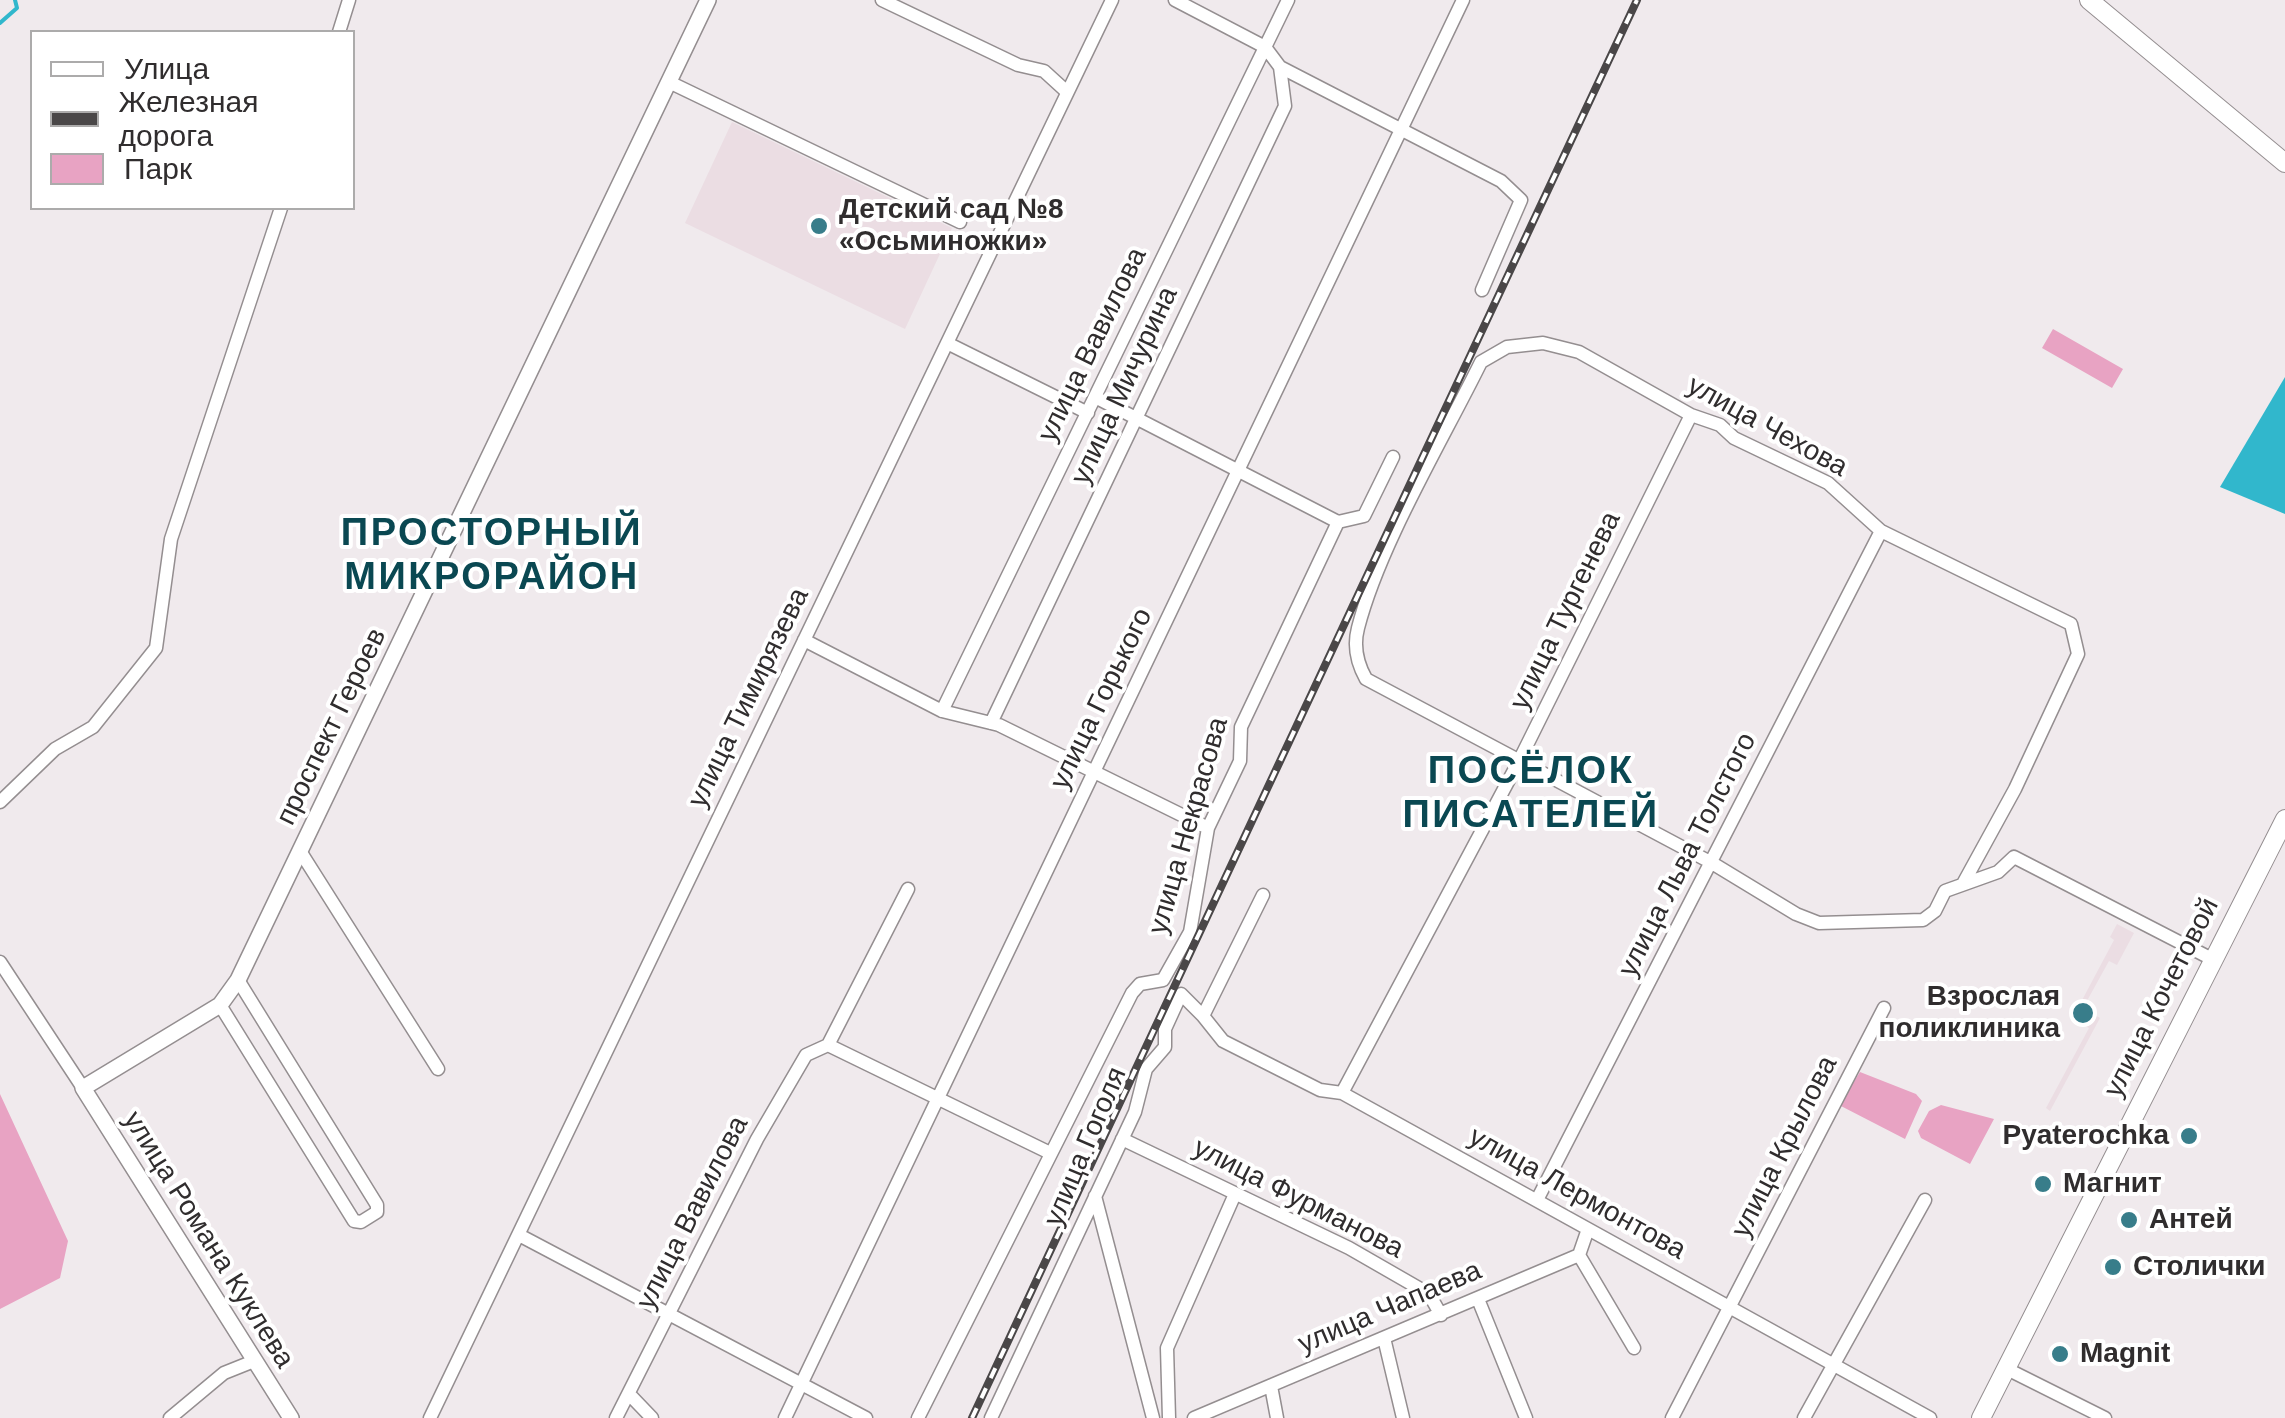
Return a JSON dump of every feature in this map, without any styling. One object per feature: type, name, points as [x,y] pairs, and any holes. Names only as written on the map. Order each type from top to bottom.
[{"type":"main road","points":[[2088,0],[2285,163]]},
{"type":"main road","name":"улица Кочетовой","points":[[1980,1418],[2285,818]]},
{"type":"street","points":[[340,30],[350,0]]},
{"type":"street","name":"проспект Героев","points":[[84,1088],[220,1005],[238,980],[708,0]]},
{"type":"street","points":[[882,0],[1018,65],[1044,71],[1067,92]]},
{"type":"street","name":"улица Тимирязева","points":[[430,1418],[1112,0]]},
{"type":"street","points":[[1174,0],[1266,47],[1280,67],[1501,181],[1520,200],[1482,290]]},
{"type":"street","name":"улица Вавилова","points":[[942,711],[1288,0]]},
{"type":"street","name":"улица Горького","points":[[785,1418],[1463,0]]},
{"type":"street","name":"улица Мичурина","points":[[990,722],[1285,106],[1280,67]]},
{"type":"street","points":[[669,82],[960,222]]},
{"type":"street","points":[[0,802],[54,749],[93,727],[156,648],[170,539],[280,210]]},
{"type":"street","points":[[947,343],[1088,412]]},
{"type":"street","name":"улица Чехова","points":[[1519,760],[1366,679],[1356,662],[1357,631],[1380,568],[1481,362],[1507,347],[1543,344],[1579,352],[1691,416],[1720,425],[1734,438],[1828,483],[1881,531],[2071,624],[2078,654],[1984,849]]},
{"type":"street","points":[[1095,398],[1338,522]]},
{"type":"street","name":"улица Тургенева","points":[[1342,1093],[1519,760],[1691,416]]},
{"type":"street","name":"улица Некрасова","points":[[918,1418],[1048,1152],[1132,993],[1140,984],[1163,980],[1190,932],[1208,828],[1240,761],[1241,726],[1338,522],[1364,516],[1393,457]]},
{"type":"street","name":"улица Льва Толстого","points":[[1537,1200],[1881,531]]},
{"type":"street","points":[[804,640],[942,711],[990,722],[1208,828]]},
{"type":"street","points":[[1519,760],[1818,923],[1923,920],[1935,911],[1945,891],[1998,872],[2014,856]]},
{"type":"street","points":[[1964,882],[1984,849],[2014,856],[2212,960]]},
{"type":"street","points":[[300,850],[438,1069]]},
{"type":"street","points":[[908,889],[828,1045],[1048,1152]]},
{"type":"street","points":[[1203,1016],[1263,895]]},
{"type":"street","points":[[0,962],[84,1088]]},
{"type":"street","points":[[220,1005],[354,1221],[361,1222],[376,1212],[378,1205],[238,980]]},
{"type":"street","name":"улица Гоголя","points":[[991,1418],[1122,1139],[1146,1069],[1165,1048],[1165,1029],[1181,994],[1203,1016]]},
{"type":"street","name":"улица Крылова","points":[[1672,1418],[1732,1310],[1884,1008]]},
{"type":"street","name":"улица Лермонтова","points":[[1203,1016],[1223,1041],[1320,1090],[1342,1093],[1930,1418]]},
{"type":"street","name":"улица Вавилова","points":[[616,1418],[758,1139],[806,1055],[828,1045]]},
{"type":"street","points":[[255,1062],[279,1046]]},
{"type":"street","name":"улица Романа Куклева","points":[[84,1088],[291,1418]]},
{"type":"street","points":[[293,1123],[318,1108]]},
{"type":"street","name":"улица Фурманова","points":[[1122,1139],[1349,1248],[1429,1294],[1441,1315]]},
{"type":"street","points":[[334,1188],[358,1174]]},
{"type":"street","points":[[1169,1418],[1167,1348],[1236,1194]]},
{"type":"street","points":[[1095,1196],[1154,1418]]},
{"type":"street","points":[[1804,1418],[1925,1200]]},
{"type":"street","points":[[1588,1229],[1579,1255],[1634,1348]]},
{"type":"street","points":[[518,1235],[866,1418]]},
{"type":"street","name":"улица Чапаева","points":[[1194,1418],[1579,1255]]},
{"type":"street","points":[[1478,1299],[1526,1418]]},
{"type":"street","points":[[1384,1338],[1403,1418]]},
{"type":"street","points":[[170,1418],[224,1374],[254,1361]]},
{"type":"street","points":[[2007,1368],[2105,1418]]},
{"type":"street","points":[[1270,1386],[1277,1418]]},
{"type":"street","points":[[629,1394],[652,1418]]},
{"type":"shaded area","name":"Детский сад №8 «Осьминожки»","points":[[732,122],[952,228],[905,329],[685,223]]},
{"type":"shaded area","name":"Взрослая поликлиника","points":[[2117,924],[2134,933],[2117,965],[2109,961],[2083,1008],[2100,1018],[2050,1111],[2046,1108],[2089,1028],[2072,1019],[2114,940],[2110,937]]},
{"type":"green space","points":[[2053,329],[2123,369],[2112,388],[2042,348]]},
{"type":"green space","points":[[1860,1072],[1916,1094],[1922,1101],[1905,1139],[1839,1105]]},
{"type":"green space","points":[[0,1094],[68,1241],[60,1278],[0,1309]]},
{"type":"green space","points":[[1941,1105],[1994,1119],[1970,1164],[1921,1138],[1918,1131],[1929,1111]]},
{"type":"water","points":[[2285,377],[2285,514],[2220,487]]},
{"type":"waterway","points":[[0,23],[17,8],[15,0]]},
{"type":"railway","points":[[972,1418],[1637,0]]},
{"type":"place","name":"Детский сад №8 «Осьминожки»","points":[[819,226]]},
{"type":"place","name":"Взрослая поликлиника","points":[[2083,1013]]},
{"type":"place","name":"Pyaterochka","points":[[2189,1136]]},
{"type":"place","name":"Магнит","points":[[2043,1184]]},
{"type":"place","name":"Антей","points":[[2129,1220]]},
{"type":"place","name":"Столички","points":[[2113,1267]]},
{"type":"place","name":"Magnit","points":[[2060,1354]]},
{"type":"district","name":"ПРОСТОРНЫЙ МИКРОРАЙОН","points":[[492,557]]},
{"type":"district","name":"ПОСЁЛОК ПИСАТЕЛЕЙ","points":[[1531,794]]}]
